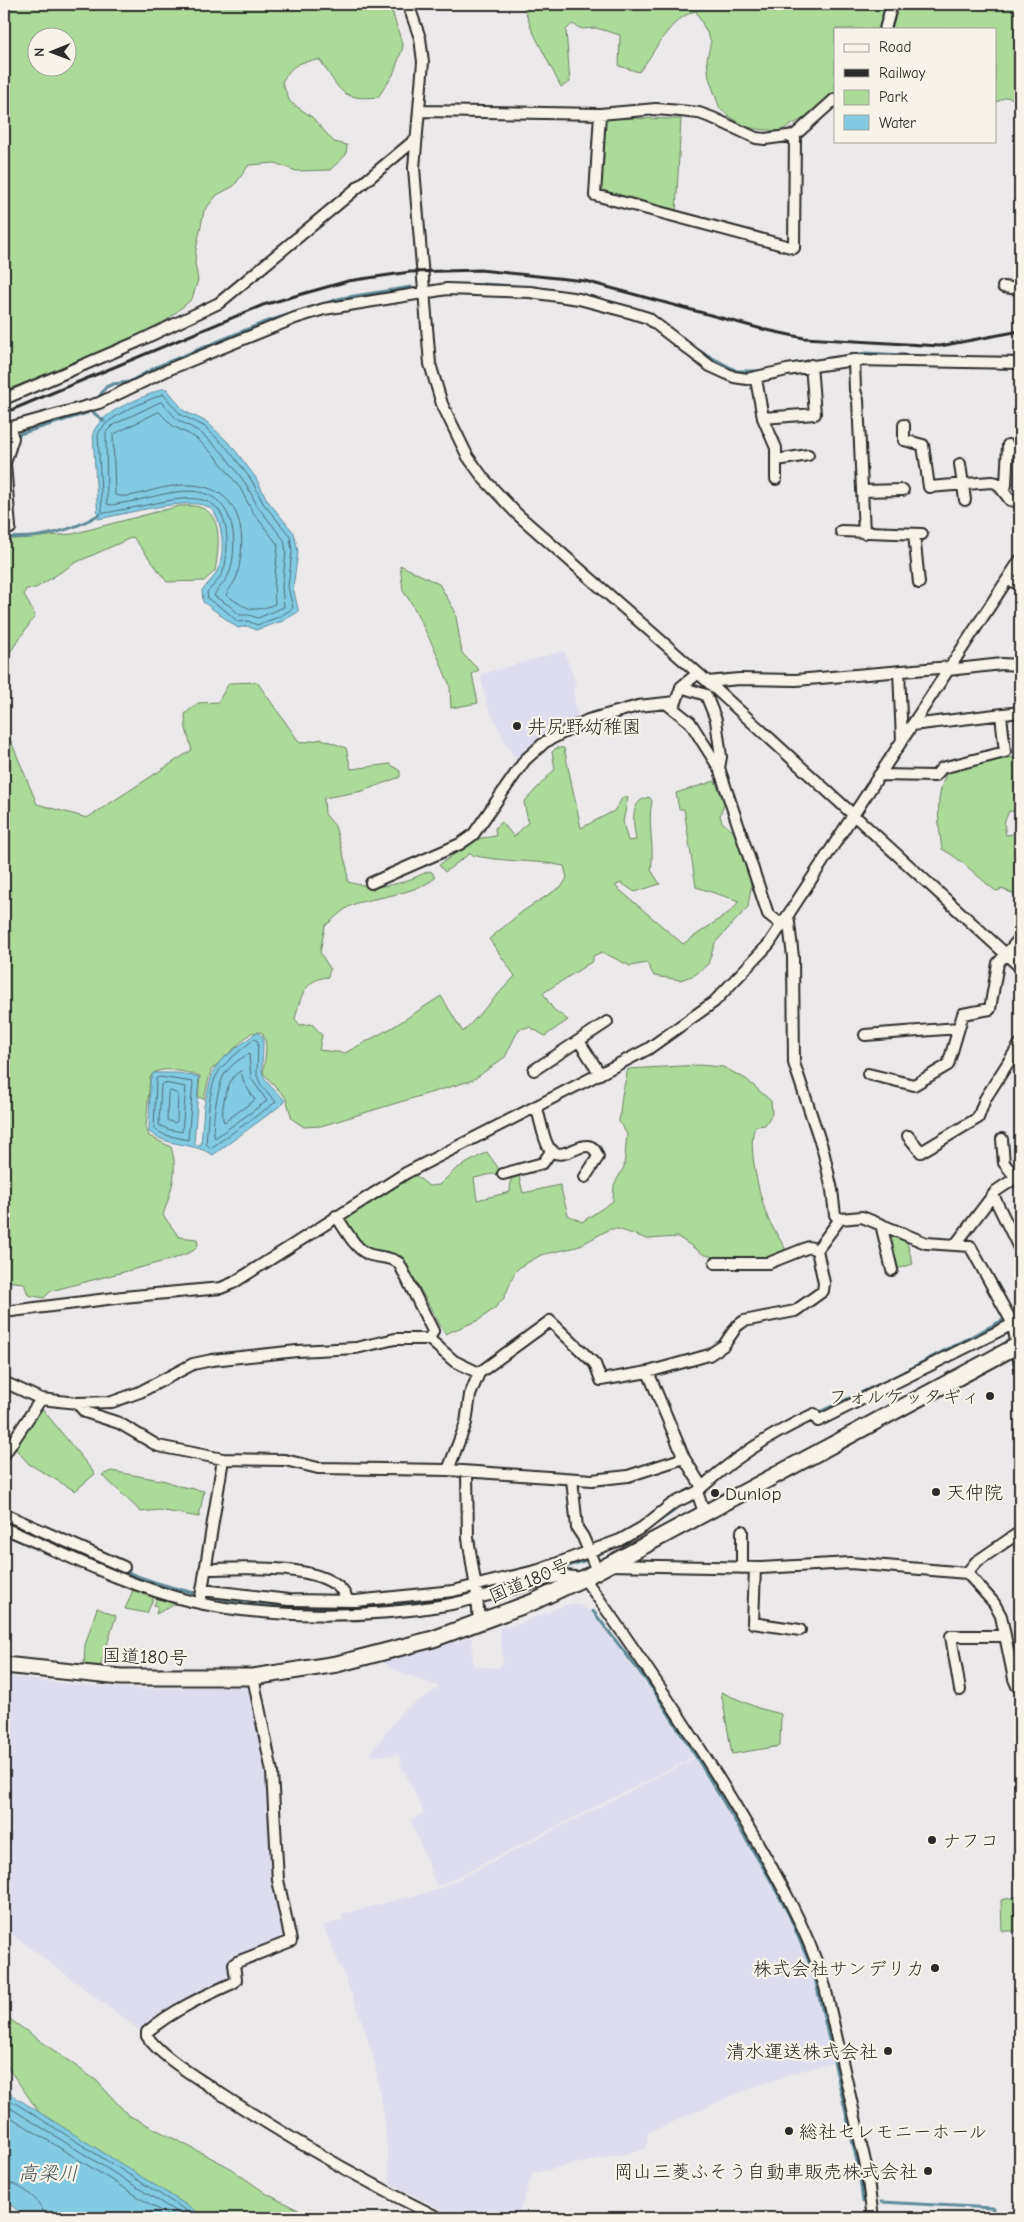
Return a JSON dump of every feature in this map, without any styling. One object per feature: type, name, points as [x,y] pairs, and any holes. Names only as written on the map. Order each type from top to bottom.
[{"type":"highway","name":"国道180号","points":[[4,1664],[121,1677],[252,1676],[337,1664],[396,1650],[479,1623],[533,1602],[593,1564],[704,1512],[1019,1344]]},
{"type":"street","points":[[408,4],[415,23],[422,53],[420,111],[414,168],[428,345],[435,381],[449,423],[468,457],[484,479],[517,514],[708,682],[1020,966]]},
{"type":"street","points":[[885,28],[892,4]]},
{"type":"street","points":[[420,111],[600,114],[656,110],[699,113],[756,138],[765,139],[795,135],[834,100]]},
{"type":"street","points":[[600,114],[595,195],[794,248],[795,135]]},
{"type":"street","points":[[4,399],[138,342],[219,303],[416,139]]},
{"type":"street","points":[[1003,287],[1020,289]]},
{"type":"street","points":[[5,530],[10,528],[5,463],[10,432],[94,404],[172,368],[295,318],[324,309],[414,295],[425,291],[485,289],[530,292],[606,305],[648,318],[710,366],[734,377],[756,378],[811,365],[854,360],[1020,363]]},
{"type":"street","points":[[854,360],[855,390],[858,400],[864,533]]},
{"type":"street","points":[[764,418],[814,414],[811,365]]},
{"type":"street","points":[[756,378],[764,418],[776,448],[776,479]]},
{"type":"street","points":[[904,424],[904,440],[923,445],[929,487],[991,482],[997,483],[1010,500],[1020,502]]},
{"type":"street","points":[[1002,488],[1006,485],[1015,447]]},
{"type":"street","points":[[777,460],[808,456]]},
{"type":"street","points":[[960,464],[965,500]]},
{"type":"street","points":[[862,491],[903,490]]},
{"type":"street","points":[[841,531],[918,534],[919,583]]},
{"type":"street","points":[[4,1312],[221,1288],[234,1283],[406,1173],[648,1049],[714,1002],[757,959],[782,925],[1020,560]]},
{"type":"street","points":[[1008,580],[1020,584]]},
{"type":"street","points":[[708,682],[739,679],[796,680],[1002,664],[1020,665]]},
{"type":"street","points":[[899,671],[902,741]]},
{"type":"street","points":[[371,883],[460,844],[473,835],[524,760],[545,742],[588,720],[638,706],[676,702],[681,687],[697,674]]},
{"type":"street","points":[[681,687],[706,695],[716,720],[721,757],[719,768]]},
{"type":"street","points":[[667,704],[690,722],[719,768],[768,914],[782,925]]},
{"type":"street","points":[[912,725],[1020,712]]},
{"type":"street","points":[[879,775],[935,776],[942,768],[1005,752],[1001,715]]},
{"type":"street","points":[[788,915],[793,957],[794,1064],[823,1150],[832,1190],[834,1215],[840,1219],[862,1216],[926,1243],[970,1246],[1013,1324],[1019,1344],[1020,1366]]},
{"type":"street","points":[[868,1074],[914,1085],[948,1065],[963,1014],[990,1009],[998,964],[1020,938]]},
{"type":"street","points":[[534,1070],[607,1022]]},
{"type":"street","points":[[865,1036],[959,1028]]},
{"type":"street","points":[[579,1041],[600,1074]]},
{"type":"street","points":[[908,1136],[922,1152],[978,1118],[985,1099],[1020,1044]]},
{"type":"street","points":[[536,1106],[548,1147],[552,1150],[561,1155],[584,1145],[591,1146],[598,1157],[585,1177]]},
{"type":"street","points":[[955,1245],[993,1194],[1018,1176],[1004,1163],[1002,1139]]},
{"type":"street","points":[[503,1174],[543,1163],[552,1150]]},
{"type":"street","points":[[993,1194],[1020,1250]]},
{"type":"street","points":[[336,1216],[357,1245],[367,1253],[394,1259],[399,1263],[433,1331],[429,1340]]},
{"type":"street","points":[[448,1470],[466,1424],[470,1395],[480,1373],[550,1320],[595,1364],[602,1380],[648,1372],[715,1352],[744,1321],[786,1314],[810,1302],[824,1288],[817,1250],[840,1219]]},
{"type":"street","points":[[881,1224],[892,1270]]},
{"type":"street","points":[[715,1263],[769,1263],[809,1246],[817,1250]]},
{"type":"street","points":[[201,1596],[246,1610],[335,1613],[425,1607],[565,1576],[593,1564],[620,1540],[643,1527],[672,1504],[700,1490],[739,1456],[791,1424],[814,1414],[818,1421],[1013,1324]]},
{"type":"street","points":[[4,1382],[41,1399],[77,1403],[112,1402],[140,1392],[193,1364],[212,1360],[297,1351],[356,1348],[395,1339],[429,1340],[454,1361],[480,1373]]},
{"type":"street","points":[[648,1372],[684,1458],[700,1490],[704,1512]]},
{"type":"street","points":[[4,1455],[41,1399]]},
{"type":"street","points":[[77,1403],[85,1412],[119,1423],[158,1446],[223,1459],[270,1458],[318,1468],[448,1470],[592,1480],[628,1476],[684,1458]]},
{"type":"street","points":[[201,1596],[223,1459]]},
{"type":"street","points":[[468,1472],[468,1538],[477,1595],[479,1623]]},
{"type":"street","points":[[572,1479],[577,1528],[593,1564],[798,1916],[816,1958],[825,1987],[866,2166],[873,2218]]},
{"type":"street","points":[[4,1514],[124,1567]]},
{"type":"street","points":[[4,1528],[138,1585],[201,1596],[348,1601],[439,1593],[477,1595],[539,1570],[593,1564],[755,1568],[850,1563],[967,1573],[994,1603],[1001,1616],[1014,1679],[1017,1686],[1020,1684]]},
{"type":"street","points":[[742,1531],[742,1568]]},
{"type":"street","points":[[967,1573],[976,1562],[1020,1532]]},
{"type":"street","points":[[205,1569],[255,1568],[294,1571],[318,1577],[338,1587],[346,1594],[348,1601]]},
{"type":"street","points":[[755,1568],[753,1623],[800,1630]]},
{"type":"street","points":[[960,1690],[951,1636],[1005,1636]]},
{"type":"street","points":[[252,1676],[272,1772],[278,1880],[292,1937],[288,1944],[234,1964],[236,1980],[172,2015],[147,2032],[146,2036],[193,2076],[278,2132],[332,2164],[439,2218]]},
{"type":"shaded area","points":[[565,652],[576,686],[573,692],[579,719],[527,750],[520,759],[512,754],[486,703],[481,678],[482,674]]},
{"type":"shaded area","points":[[566,1605],[578,1605],[593,1612],[654,1695],[694,1757],[437,1887],[411,1820],[424,1813],[401,1765],[399,1755],[374,1756],[371,1753],[403,1710],[440,1687],[390,1668],[383,1662],[472,1637],[473,1666],[498,1668],[503,1663],[499,1627],[513,1626]]},
{"type":"shaded area","points":[[4,1675],[41,1681],[136,1689],[247,1686],[268,1763],[288,1934],[285,1941],[234,1959],[230,1980],[139,2030],[4,1928]]},
{"type":"shaded area","points":[[695,1758],[770,1883],[805,1953],[819,1995],[833,2063],[800,2071],[743,2091],[648,2133],[646,2149],[533,2173],[517,2218],[458,2218],[390,2183],[384,2115],[374,2060],[358,2010],[323,1925],[343,1920],[342,1914],[437,1890]]},
{"type":"green space","points":[[4,4],[390,4],[403,47],[393,75],[378,97],[365,98],[348,95],[337,86],[320,60],[307,61],[297,65],[282,82],[290,102],[312,117],[334,142],[347,145],[346,155],[330,170],[296,171],[275,163],[249,165],[234,186],[217,195],[204,211],[196,250],[195,263],[198,280],[192,299],[156,329],[4,391]]},
{"type":"green space","points":[[523,4],[888,4],[879,28],[834,28],[834,94],[817,111],[780,131],[744,126],[720,109],[709,78],[707,59],[711,41],[696,11],[686,15],[670,28],[639,72],[619,66],[620,35],[596,28],[582,29],[572,24],[566,30],[570,82],[561,87],[531,28]]},
{"type":"green space","points":[[901,4],[1020,4],[1020,100],[1006,97],[996,102],[996,28],[890,28]]},
{"type":"green space","points":[[608,118],[681,119],[676,211],[603,193],[599,188],[604,120]]},
{"type":"green space","points":[[179,506],[197,506],[207,511],[213,517],[216,525],[218,544],[215,571],[204,581],[167,582],[133,537],[75,563],[36,588],[26,589],[24,594],[35,616],[4,661],[4,540],[72,534]]},
{"type":"green space","points":[[400,565],[439,584],[455,611],[462,653],[479,670],[472,674],[478,703],[451,708],[450,686],[436,652],[412,604],[403,591]]},
{"type":"green space","points":[[4,681],[8,734],[37,804],[87,818],[192,750],[186,729],[185,714],[198,703],[218,702],[229,683],[257,682],[300,743],[322,739],[346,748],[351,769],[390,764],[400,771],[400,777],[363,791],[324,798],[325,814],[335,826],[347,868],[348,882],[370,886],[389,885],[408,880],[429,871],[432,872],[435,878],[408,891],[357,903],[344,910],[325,926],[320,952],[330,969],[328,977],[313,982],[304,991],[295,1019],[300,1025],[312,1024],[322,1035],[319,1050],[345,1053],[393,1027],[441,996],[463,1032],[515,976],[489,939],[523,911],[562,886],[567,878],[564,866],[540,862],[492,859],[469,854],[445,872],[439,865],[476,839],[496,836],[495,828],[502,822],[514,837],[528,822],[524,802],[555,769],[552,752],[556,748],[564,748],[581,828],[614,811],[623,797],[628,797],[623,822],[628,841],[636,840],[635,809],[642,799],[649,797],[652,801],[650,818],[651,870],[660,884],[635,892],[621,883],[615,886],[683,944],[731,911],[739,901],[696,887],[684,809],[679,809],[676,793],[715,781],[725,803],[720,815],[722,822],[734,832],[752,881],[748,907],[715,943],[708,964],[695,975],[680,980],[654,976],[647,963],[630,966],[602,952],[593,956],[593,961],[543,993],[553,1009],[568,1020],[545,1036],[530,1027],[519,1029],[505,1057],[473,1080],[321,1126],[304,1127],[292,1119],[286,1098],[263,1073],[266,1046],[261,1032],[251,1033],[211,1070],[204,1099],[198,1097],[200,1076],[174,1070],[154,1073],[150,1077],[146,1127],[149,1136],[171,1147],[174,1164],[173,1181],[163,1215],[179,1237],[197,1239],[198,1246],[193,1251],[173,1259],[51,1291],[44,1298],[28,1295],[24,1283],[4,1281]]},
{"type":"green space","points":[[1001,756],[1020,759],[1020,812],[1009,811],[1004,823],[1006,835],[1020,833],[1020,897],[1003,889],[996,891],[957,858],[942,849],[938,810],[943,781],[947,772]]},
{"type":"green space","points":[[699,1065],[723,1067],[746,1079],[771,1101],[772,1114],[765,1125],[756,1126],[753,1134],[753,1158],[758,1187],[766,1212],[769,1221],[785,1248],[784,1254],[765,1260],[719,1259],[703,1254],[678,1237],[647,1239],[618,1229],[610,1229],[577,1247],[541,1255],[520,1267],[515,1272],[504,1298],[495,1308],[479,1320],[445,1334],[402,1256],[371,1251],[348,1228],[343,1220],[351,1211],[415,1175],[429,1186],[439,1185],[456,1169],[487,1152],[499,1169],[497,1173],[474,1178],[477,1200],[510,1192],[511,1178],[519,1176],[523,1193],[560,1185],[568,1215],[582,1222],[613,1201],[614,1185],[624,1167],[627,1134],[619,1122],[622,1095],[628,1069]]},
{"type":"green space","points":[[886,1228],[906,1239],[913,1264],[897,1269]]},
{"type":"green space","points":[[40,1406],[95,1474],[75,1491],[29,1464],[12,1445]]},
{"type":"green space","points":[[111,1471],[166,1481],[179,1486],[204,1491],[199,1517],[159,1510],[141,1512],[102,1475]]},
{"type":"green space","points":[[133,1590],[154,1597],[147,1613],[125,1609]]},
{"type":"green space","points":[[157,1598],[175,1604],[156,1614],[158,1606],[154,1605]]},
{"type":"green space","points":[[97,1608],[116,1616],[100,1667],[84,1666],[85,1645]]},
{"type":"green space","points":[[721,1692],[758,1708],[781,1714],[780,1746],[732,1754]]},
{"type":"green space","points":[[1020,1896],[1020,1931],[1002,1931],[1001,1900]]},
{"type":"green space","points":[[4,2015],[97,2081],[128,2115],[227,2166],[267,2194],[314,2218],[207,2218],[41,2115],[4,2062]]},
{"type":"water","points":[[161,389],[167,389],[184,411],[207,422],[232,446],[256,478],[267,500],[294,533],[298,552],[293,587],[298,612],[283,621],[256,630],[247,626],[238,628],[203,602],[202,590],[216,573],[222,555],[220,527],[216,514],[210,508],[189,504],[173,505],[98,519],[93,433],[98,425],[113,411]]},
{"type":"water","points":[[257,1032],[263,1037],[262,1072],[268,1083],[285,1100],[284,1103],[213,1155],[197,1148],[164,1140],[149,1132],[150,1081],[153,1073],[178,1073],[199,1077],[194,1144],[201,1145],[204,1106],[213,1071],[221,1060]]},
{"type":"water","name":"高梁川","points":[[4,2090],[207,2218],[28,2218],[4,2200]]},
{"type":"waterway","points":[[483,284],[530,287]]},
{"type":"waterway","points":[[96,401],[106,387],[129,382],[156,367],[265,322],[342,298],[411,287]]},
{"type":"waterway","points":[[583,295],[621,305]]},
{"type":"waterway","points":[[657,319],[691,345]]},
{"type":"waterway","points":[[696,349],[737,371],[759,371],[797,363],[866,353],[943,357]]},
{"type":"waterway","points":[[991,358],[1020,357]]},
{"type":"waterway","points":[[13,436],[87,413],[92,408]]},
{"type":"waterway","points":[[90,410],[104,421]]},
{"type":"waterway","points":[[4,447],[8,439]]},
{"type":"waterway","points":[[5,537],[42,536],[66,530],[100,514]]},
{"type":"waterway","points":[[4,516],[5,528]]},
{"type":"waterway","points":[[817,1413],[886,1381],[1020,1311]]},
{"type":"waterway","points":[[640,1534],[674,1511]]},
{"type":"waterway","points":[[4,1520],[76,1551]]},
{"type":"waterway","points":[[4,1534],[86,1569]]},
{"type":"waterway","points":[[543,1574],[584,1561],[607,1550]]},
{"type":"waterway","points":[[124,1571],[186,1591],[218,1598],[283,1605],[349,1606],[416,1601],[450,1596]]},
{"type":"waterway","points":[[512,1594],[539,1587]]},
{"type":"waterway","points":[[593,1611],[652,1688],[770,1879],[789,1915],[814,1974],[859,2170],[863,2202],[865,2202]]},
{"type":"waterway","points":[[881,2202],[993,2208],[992,2218]]},
{"type":"railway","points":[[4,413],[263,305],[348,281],[410,272],[480,270],[585,281],[762,329],[804,338],[940,346],[1020,331]]},
{"type":"place","name":"井尻野幼稚園","points":[[517,726]]},
{"type":"place","name":"フォルケッタギィ","points":[[990,1396]]},
{"type":"place","name":"天仲院","points":[[936,1492]]},
{"type":"place","name":"Dunlop","points":[[715,1493]]},
{"type":"place","name":"ナフコ","points":[[932,1840]]},
{"type":"place","name":"株式会社サンデリカ","points":[[935,1968]]},
{"type":"place","name":"清水運送株式会社","points":[[888,2051]]},
{"type":"place","name":"総社セレモニーホール","points":[[789,2131]]},
{"type":"place","name":"岡山三菱ふそう自動車販売株式会社","points":[[928,2171]]}]
